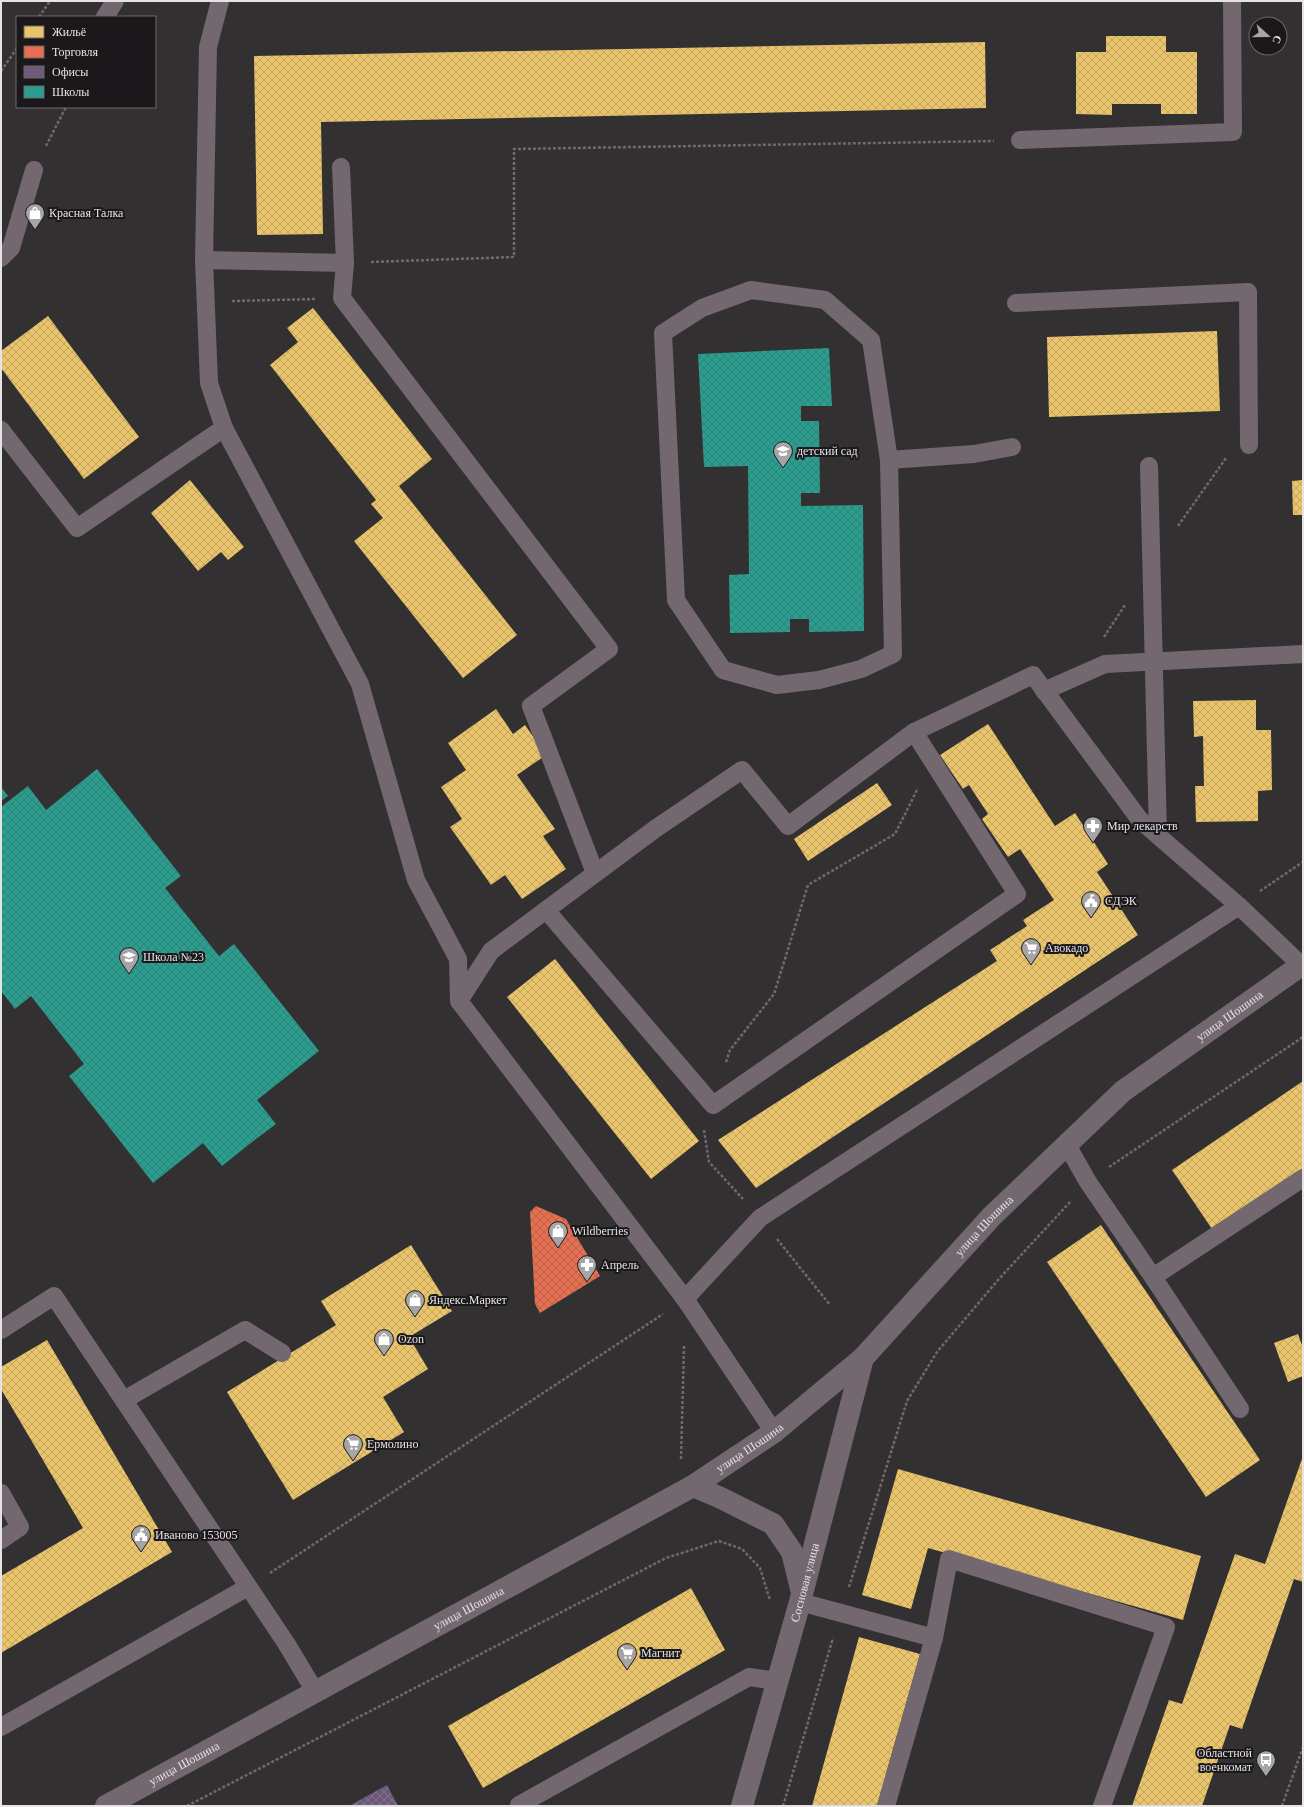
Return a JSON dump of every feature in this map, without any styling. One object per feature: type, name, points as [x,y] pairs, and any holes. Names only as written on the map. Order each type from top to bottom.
[{"type":"street","name":"улица Шошина","points":[[106,1806],[693,1486],[774,1432],[863,1358],[992,1216],[1123,1091],[1302,964]]},
{"type":"street","name":"Сосновая улица","points":[[742,1806],[801,1598],[863,1358]]},
{"type":"street","points":[[693,1486],[773,1524],[792,1552],[801,1598]]},
{"type":"lane","points":[[106,16],[114,1]]},
{"type":"lane","points":[[220,1],[208,47],[204,260],[209,383],[224,428],[360,684],[416,880],[458,958],[459,1001],[685,1299],[774,1432]]},
{"type":"lane","points":[[1020,140],[1233,132],[1232,1]]},
{"type":"lane","points":[[342,167],[345,263],[342,298],[609,649],[531,706],[595,873]]},
{"type":"lane","points":[[1,258],[11,248],[34,170]]},
{"type":"lane","points":[[204,260],[345,263]]},
{"type":"lane","points":[[750,290],[825,300],[871,340],[889,460],[893,654],[861,669],[819,680],[776,685],[723,670],[676,600],[663,333],[702,308],[750,290]]},
{"type":"lane","points":[[1016,303],[1248,292],[1248,445]]},
{"type":"lane","points":[[1,430],[77,528],[224,428]]},
{"type":"lane","points":[[889,460],[974,454],[1012,447]]},
{"type":"lane","points":[[1149,466],[1158,835]]},
{"type":"lane","points":[[1044,691],[1105,664],[1303,654]]},
{"type":"lane","points":[[459,1001],[491,951],[655,829],[742,770],[788,826],[914,732],[1033,675],[1140,820],[1239,906],[1302,964]]},
{"type":"lane","points":[[546,910],[714,1104],[1017,894],[914,732]]},
{"type":"lane","points":[[685,1299],[760,1218],[1239,906]]},
{"type":"lane","points":[[1067,1145],[1088,1182],[1240,1409]]},
{"type":"lane","points":[[1153,1277],[1303,1178]]},
{"type":"lane","points":[[1,1330],[54,1296],[286,1643],[316,1692]]},
{"type":"lane","points":[[124,1400],[245,1330],[282,1353]]},
{"type":"lane","points":[[1,1493],[20,1527],[1,1540]]},
{"type":"lane","points":[[886,1806],[934,1638],[949,1559],[1166,1627],[1102,1806]]},
{"type":"lane","points":[[1,1727],[248,1587]]},
{"type":"lane","points":[[801,1598],[841,1613],[934,1638]]},
{"type":"lane","points":[[519,1805],[749,1677],[778,1681]]},
{"type":"path","points":[[40,16],[50,1]]},
{"type":"path","points":[[1,71],[16,49]]},
{"type":"path","points":[[34,170],[65,108]]},
{"type":"path","points":[[345,263],[514,257],[514,149],[1020,140]]},
{"type":"path","points":[[206,301],[342,298]]},
{"type":"path","points":[[830,1305],[760,1218],[709,1162],[704,1131],[714,1104],[730,1050],[774,994],[808,885],[895,834],[931,760]]},
{"type":"path","points":[[1239,906],[1303,862]]},
{"type":"path","points":[[783,1806],[907,1401],[937,1352],[998,1280],[1088,1182],[1303,1037]]},
{"type":"path","points":[[680,1466],[685,1299]]},
{"type":"path","points":[[248,1587],[685,1299]]},
{"type":"path","points":[[187,1806],[666,1558],[719,1541],[742,1549],[760,1568],[771,1605]]},
{"type":"path","points":[[1282,1806],[1303,1747]]},
{"type":"building: Жильё","points":[[1106,36],[1166,36],[1166,52],[1197,52],[1197,114],[1161,114],[1161,104],[1112,104],[1112,115],[1076,114],[1076,52],[1106,52]]},
{"type":"building: Жильё","points":[[985,42],[986,108],[321,122],[323,234],[257,235],[254,56]]},
{"type":"building: Жильё","points":[[313,308],[432,459],[399,486],[517,635],[463,678],[354,541],[383,518],[371,504],[376,500],[270,365],[298,342],[287,328]]},
{"type":"building: Жильё","points":[[48,316],[139,437],[84,479],[1,368],[1,351]]},
{"type":"building: Жильё","points":[[1217,331],[1220,411],[1049,417],[1047,337]]},
{"type":"building: Жильё","points":[[190,480],[244,547],[228,560],[221,552],[198,571],[151,513]]},
{"type":"building: Жильё","points":[[1303,480],[1303,515],[1293,515],[1292,481]]},
{"type":"building: Жильё","points":[[1256,700],[1256,730],[1271,730],[1272,790],[1258,791],[1258,821],[1196,822],[1195,786],[1204,786],[1203,736],[1194,737],[1193,701]]},
{"type":"building: Жильё","points":[[496,709],[513,734],[525,725],[546,755],[517,775],[555,829],[543,836],[566,869],[522,899],[505,875],[491,885],[450,827],[462,819],[441,787],[466,770],[448,743]]},
{"type":"building: Жильё","points":[[988,724],[1055,826],[1075,813],[1108,864],[1097,872],[1138,935],[756,1188],[718,1140],[997,961],[990,950],[1027,926],[1023,920],[1054,900],[1020,849],[1008,857],[982,819],[988,814],[969,785],[963,789],[940,755]]},
{"type":"building: Жильё","points":[[877,783],[892,805],[808,861],[794,839]]},
{"type":"building: Жильё","points":[[555,959],[699,1141],[651,1179],[507,997]]},
{"type":"building: Жильё","points":[[1303,1081],[1303,1168],[1212,1229],[1172,1170]]},
{"type":"building: Жильё","points":[[1101,1225],[1260,1460],[1206,1497],[1047,1262]]},
{"type":"building: Жильё","points":[[411,1245],[452,1311],[409,1337],[428,1369],[383,1397],[404,1432],[293,1500],[227,1392],[336,1325],[321,1301]]},
{"type":"building: Жильё","points":[[1298,1334],[1303,1348],[1303,1376],[1288,1382],[1274,1343]]},
{"type":"building: Жильё","points":[[47,1340],[172,1552],[1,1653],[1,1576],[83,1528],[1,1389],[1,1367]]},
{"type":"building: Жильё","points":[[1303,1456],[1303,1582],[1294,1579],[1242,1729],[1230,1725],[1202,1806],[1132,1806],[1169,1700],[1182,1704],[1235,1554],[1265,1564]]},
{"type":"building: Жильё","points":[[898,1469],[1201,1556],[1183,1620],[928,1548],[911,1609],[862,1595]]},
{"type":"building: Жильё","points":[[691,1588],[725,1650],[483,1788],[448,1726]]},
{"type":"building: Жильё","points":[[859,1637],[920,1654],[877,1806],[812,1806]]},
{"type":"building: Торговля","name":"Wildberries","points":[[536,1206],[566,1219],[600,1276],[540,1313],[535,1304],[530,1212]]},
{"type":"building: Офисы","points":[[387,1785],[398,1806],[349,1806]]},
{"type":"building: Школы","points":[[829,348],[832,406],[801,406],[801,421],[819,421],[820,493],[801,493],[801,506],[863,505],[864,631],[809,632],[809,619],[790,619],[790,632],[730,633],[729,575],[749,574],[748,466],[704,467],[698,354]]},
{"type":"building: Школы","name":"Школа №23","points":[[97,769],[181,876],[165,888],[219,956],[234,944],[319,1051],[257,1100],[276,1124],[222,1166],[203,1143],[153,1183],[69,1076],[84,1064],[31,996],[15,1009],[1,991],[1,807],[28,786],[46,810]]},
{"type":"building: Школы","points":[[1,787],[8,796],[1,801]]},
{"type":"place","name":"Красная Талка","points":[[35,230]]},
{"type":"place","name":"детский сад","points":[[783,468]]},
{"type":"place","name":"Мир лекарств","points":[[1093,843]]},
{"type":"place","name":"СДЭК","points":[[1091,918]]},
{"type":"place","name":"Авокадо","points":[[1031,965]]},
{"type":"place","name":"Школа №23","points":[[129,974]]},
{"type":"place","name":"Wildberries","points":[[558,1248]]},
{"type":"place","name":"Апрель","points":[[587,1282]]},
{"type":"place","name":"Яндекс.Маркет","points":[[415,1317]]},
{"type":"place","name":"Ozon","points":[[384,1356]]},
{"type":"place","name":"Ермолино","points":[[353,1461]]},
{"type":"place","name":"Иваново 153005","points":[[141,1552]]},
{"type":"place","name":"Магнит","points":[[627,1670]]},
{"type":"place","name":"Областной военкомат","points":[[1266,1777]]}]
